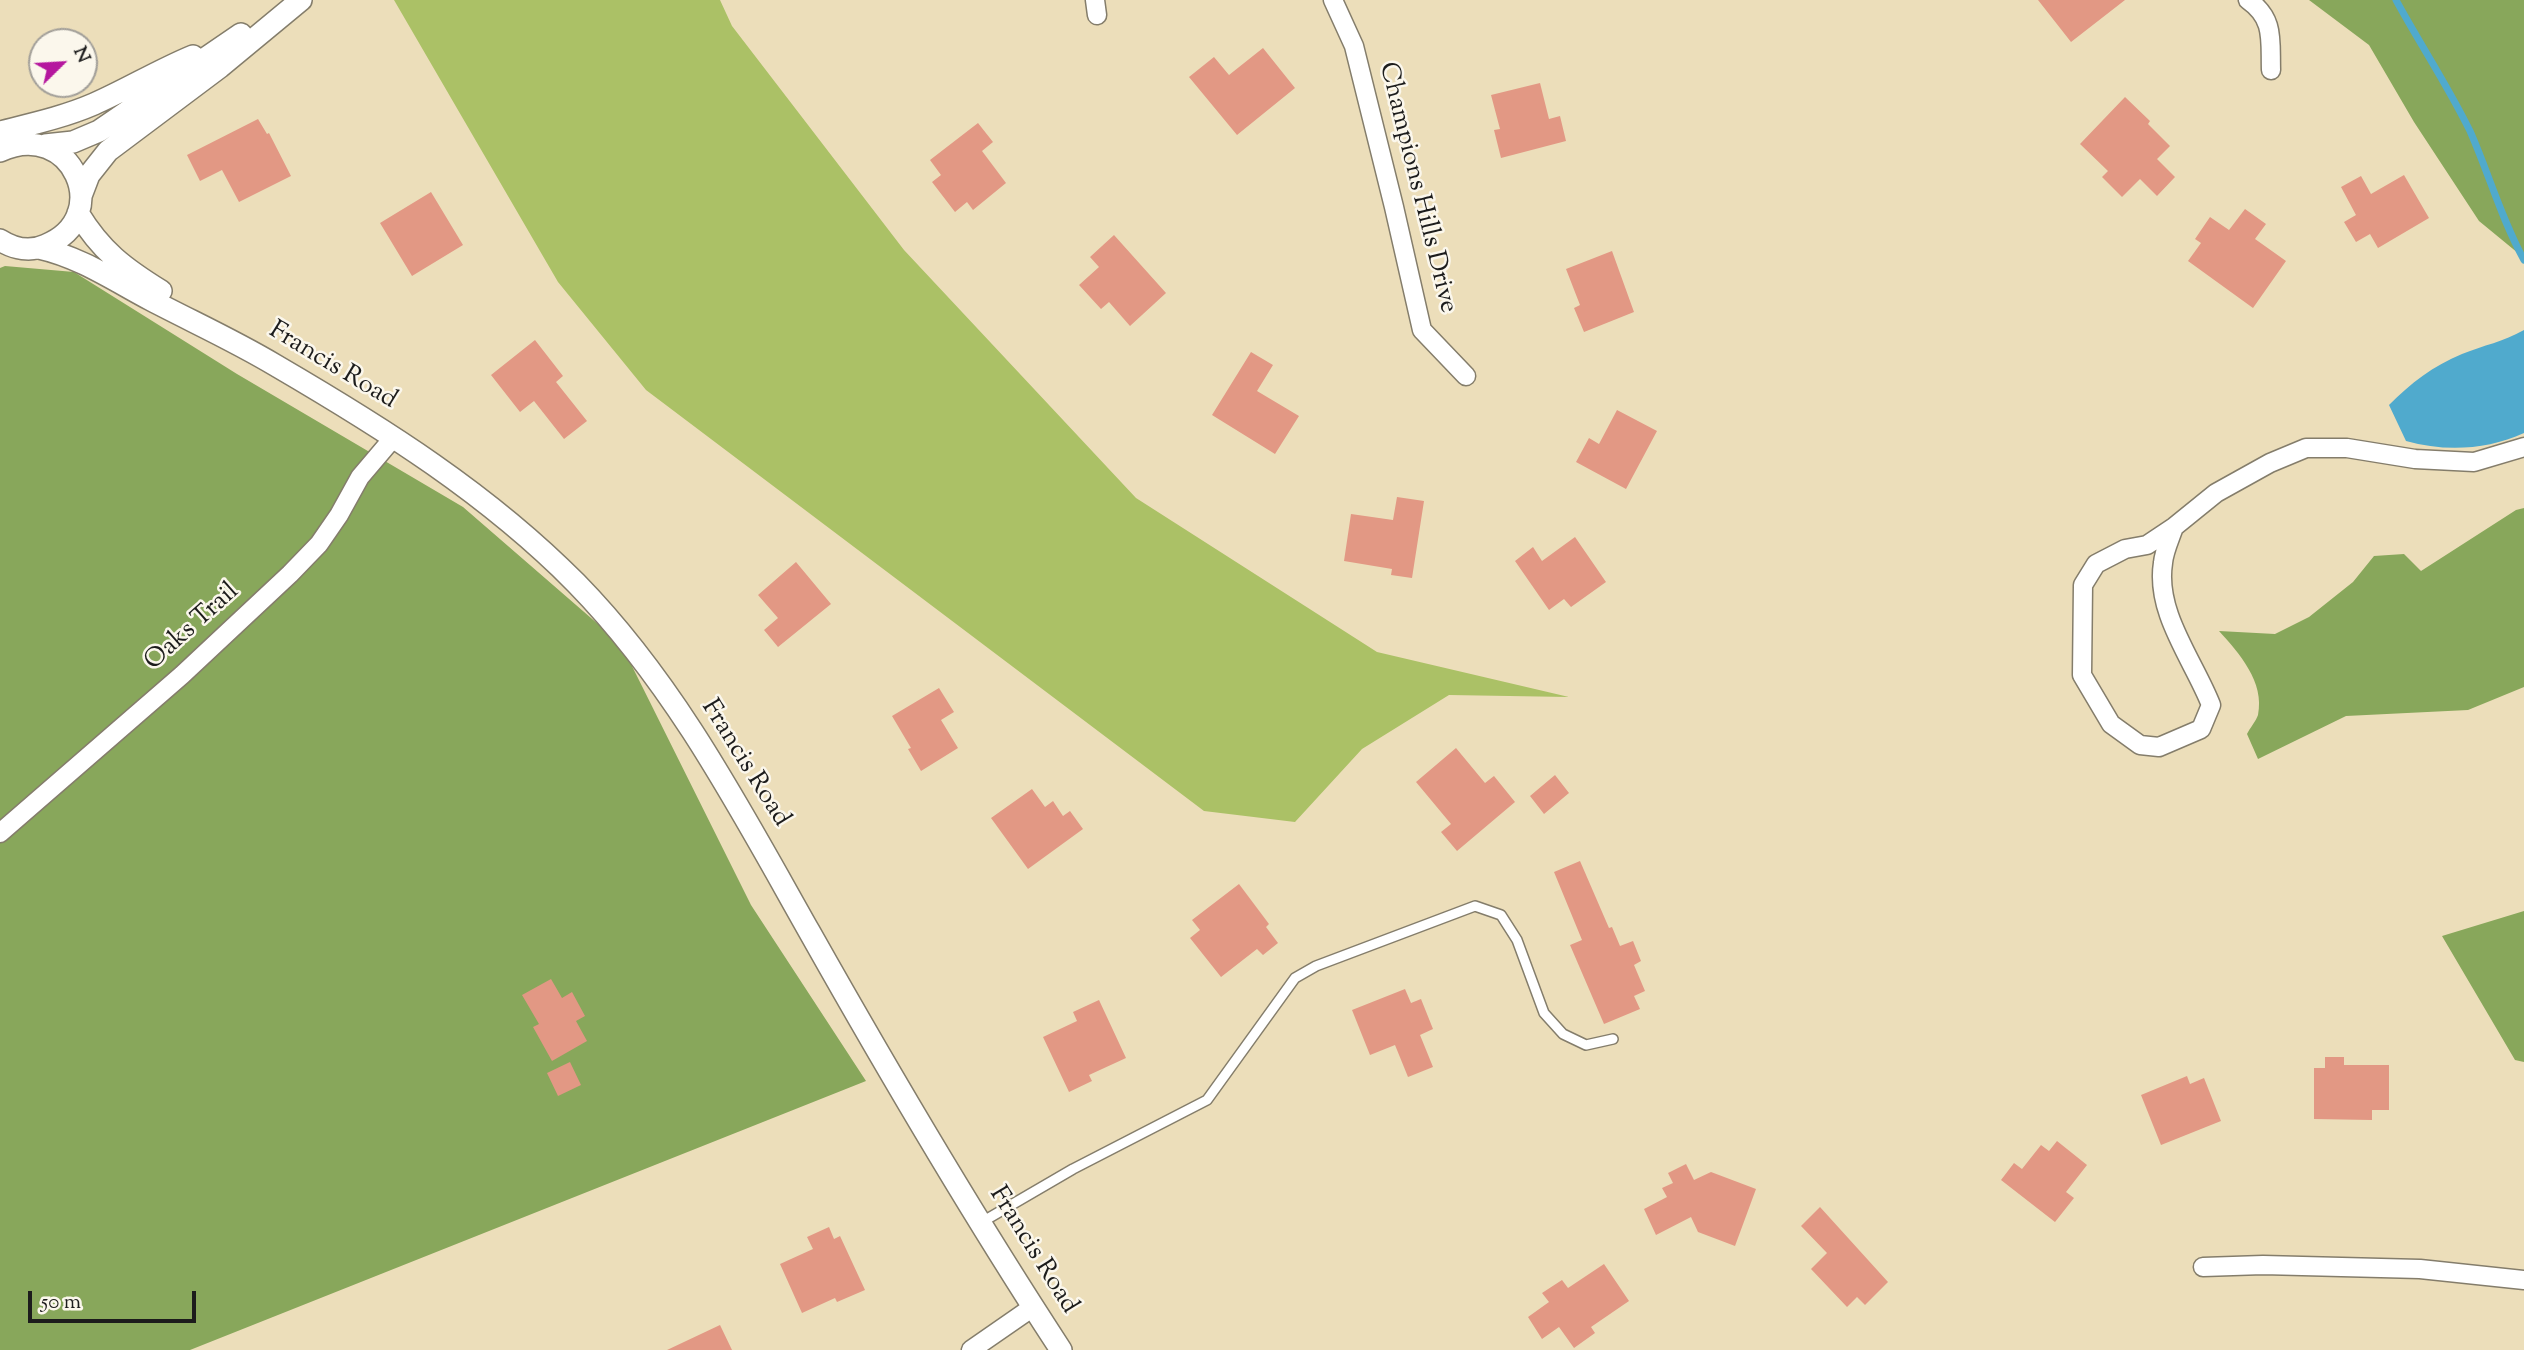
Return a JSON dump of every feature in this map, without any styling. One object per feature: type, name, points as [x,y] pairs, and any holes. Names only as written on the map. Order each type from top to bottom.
[{"type":"street","points":[[5,246],[39,248],[56,241],[70,229],[89,175],[107,151],[220,67],[301,0]]},
{"type":"street","name":"Champions Hills Drive","points":[[1333,0],[1354,46],[1422,330],[1466,376]]},
{"type":"street","points":[[2248,0],[2270,24],[2271,70]]},
{"type":"street","points":[[3,142],[47,120],[95,104],[158,71],[282,14]]},
{"type":"street","points":[[3,142],[62,145],[99,131],[242,33]]},
{"type":"street","name":"Francis Road","points":[[44,145],[59,153],[71,165],[79,180],[80,205],[94,237],[118,263],[187,306],[232,339],[394,437],[474,493],[521,531],[578,585],[653,675],[720,774],[840,986],[980,1223],[1062,1350]]},
{"type":"street","name":"Francis Road","points":[[39,248],[82,262],[166,308],[232,339]]},
{"type":"street","name":"Oaks Trail","points":[[0,833],[182,675],[290,574],[319,544],[360,478],[394,437]]},
{"type":"street","points":[[2174,527],[2163,563],[2162,581],[2170,619],[2181,646],[2201,679],[2211,705],[2201,729],[2160,747],[2140,745],[2112,724],[2081,675],[2083,584],[2096,564],[2125,550],[2147,545],[2216,493],[2270,463],[2306,448],[2347,448],[2474,463],[2524,447]]},
{"type":"street","points":[[2203,1267],[2263,1265],[2420,1269],[2524,1280]]},
{"type":"street","points":[[971,1350],[1033,1307]]},
{"type":"lane","points":[[980,1223],[1073,1169],[1208,1100],[1295,978],[1316,966],[1475,906],[1501,915],[1517,940],[1544,1013],[1563,1034],[1586,1045],[1614,1039]]},
{"type":"green space","points":[[394,0],[720,0],[732,26],[904,250],[1136,498],[1377,652],[1569,697],[1449,695],[1362,749],[1295,822],[1204,811],[646,390],[558,282]]},
{"type":"green space","points":[[2309,0],[2524,0],[2524,258],[2479,221],[2414,122],[2369,45]]},
{"type":"green space","points":[[5,266],[74,272],[237,374],[463,507],[621,644],[751,905],[866,1081],[190,1350],[0,1350],[0,268]]},
{"type":"green space","points":[[2524,508],[2524,687],[2468,710],[2346,716],[2258,759],[2247,734],[2258,715],[2258,691],[2249,669],[2219,631],[2275,634],[2309,617],[2353,582],[2374,556],[2404,554],[2421,571],[2516,510]]},
{"type":"green space","points":[[2524,911],[2524,1062],[2515,1060],[2442,936]]},
{"type":"water","points":[[2524,330],[2524,433],[2495,443],[2466,448],[2436,447],[2406,441],[2389,405],[2397,397],[2441,364]]},
{"type":"building","points":[[2038,0],[2125,0],[2071,42]]},
{"type":"building","points":[[1263,48],[1295,88],[1237,135],[1189,77],[1214,57],[1229,75]]},
{"type":"building","points":[[1540,83],[1549,119],[1560,116],[1566,141],[1501,158],[1494,130],[1500,129],[1491,95]]},
{"type":"building","points":[[2125,97],[2150,121],[2148,124],[2170,146],[2157,159],[2175,177],[2157,196],[2140,179],[2122,197],[2102,177],[2108,171],[2080,144]]},
{"type":"building","points":[[258,119],[267,134],[269,133],[291,176],[239,202],[222,170],[200,181],[187,155]]},
{"type":"building","points":[[978,123],[993,142],[982,151],[1006,183],[973,210],[967,202],[955,212],[932,182],[941,175],[930,160]]},
{"type":"building","points":[[2404,175],[2429,218],[2378,248],[2370,234],[2356,242],[2344,222],[2356,215],[2341,187],[2361,176],[2371,194]]},
{"type":"building","points":[[431,192],[463,245],[412,276],[380,223]]},
{"type":"building","points":[[2245,209],[2266,224],[2255,239],[2286,261],[2253,308],[2188,261],[2201,243],[2195,239],[2210,217],[2229,230]]},
{"type":"building","points":[[1114,235],[1166,293],[1130,326],[1109,302],[1101,309],[1079,285],[1099,267],[1090,257]]},
{"type":"building","points":[[1612,251],[1634,312],[1584,332],[1574,308],[1580,305],[1566,269]]},
{"type":"building","points":[[535,340],[563,376],[556,382],[587,421],[564,439],[534,401],[520,412],[491,375]]},
{"type":"building","points":[[1251,352],[1273,365],[1257,391],[1299,416],[1275,454],[1212,415]]},
{"type":"building","points":[[1617,410],[1657,431],[1626,489],[1576,462],[1589,438],[1599,444]]},
{"type":"building","points":[[1397,497],[1424,501],[1412,578],[1391,575],[1392,569],[1344,561],[1351,514],[1393,520]]},
{"type":"building","points":[[1575,537],[1606,582],[1571,607],[1564,599],[1549,610],[1515,561],[1533,547],[1542,561]]},
{"type":"building","points":[[796,562],[831,604],[778,647],[764,630],[778,618],[758,595]]},
{"type":"building","points":[[939,688],[954,712],[941,720],[958,748],[921,771],[892,716]]},
{"type":"building","points":[[1456,748],[1485,783],[1494,776],[1515,802],[1457,851],[1441,832],[1451,824],[1416,782]]},
{"type":"building","points":[[1555,775],[1569,793],[1544,814],[1530,796]]},
{"type":"building","points":[[1032,789],[1045,807],[1053,801],[1063,816],[1070,811],[1083,829],[1028,869],[991,818]]},
{"type":"building","points":[[1580,861],[1609,928],[1612,927],[1620,946],[1633,941],[1641,961],[1634,965],[1645,991],[1634,996],[1640,1009],[1604,1024],[1570,945],[1582,940],[1554,872]]},
{"type":"building","points":[[1239,884],[1269,924],[1266,927],[1278,943],[1263,955],[1257,949],[1221,977],[1190,938],[1200,930],[1192,920]]},
{"type":"building","points":[[551,979],[562,998],[572,992],[585,1016],[576,1021],[587,1041],[552,1061],[533,1027],[539,1024],[522,995]]},
{"type":"building","points":[[1405,989],[1411,1003],[1421,999],[1433,1029],[1420,1035],[1433,1067],[1408,1077],[1395,1045],[1370,1055],[1352,1010]]},
{"type":"building","points":[[1099,1000],[1126,1058],[1089,1075],[1092,1081],[1069,1092],[1043,1037],[1077,1021],[1073,1012]]},
{"type":"building","points":[[2325,1057],[2344,1057],[2344,1065],[2389,1065],[2389,1110],[2372,1110],[2372,1120],[2314,1119],[2314,1068],[2325,1068]]},
{"type":"building","points":[[570,1062],[581,1085],[558,1096],[547,1073]]},
{"type":"building","points":[[2187,1076],[2190,1084],[2204,1078],[2221,1121],[2161,1145],[2141,1095]]},
{"type":"building","points":[[2057,1141],[2087,1165],[2066,1192],[2074,1198],[2055,1222],[2001,1180],[2014,1163],[2022,1169],[2041,1145],[2049,1151]]},
{"type":"building","points":[[1686,1164],[1694,1180],[1711,1172],[1756,1189],[1735,1246],[1698,1232],[1691,1217],[1656,1235],[1644,1209],[1667,1197],[1662,1188],[1673,1183],[1668,1173]]},
{"type":"building","points":[[1820,1207],[1888,1282],[1865,1305],[1857,1297],[1847,1307],[1811,1269],[1827,1253],[1801,1226]]},
{"type":"building","points":[[829,1227],[834,1239],[840,1236],[865,1290],[837,1302],[835,1298],[802,1313],[780,1264],[813,1249],[807,1237]]},
{"type":"building","points":[[1604,1264],[1629,1301],[1591,1327],[1595,1333],[1574,1348],[1559,1327],[1542,1339],[1528,1317],[1549,1302],[1542,1293],[1562,1280],[1568,1288]]},
{"type":"building","points":[[720,1325],[732,1350],[667,1350]]},
{"type":"waterway","points":[[2396,0],[2470,131],[2524,260]]}]
